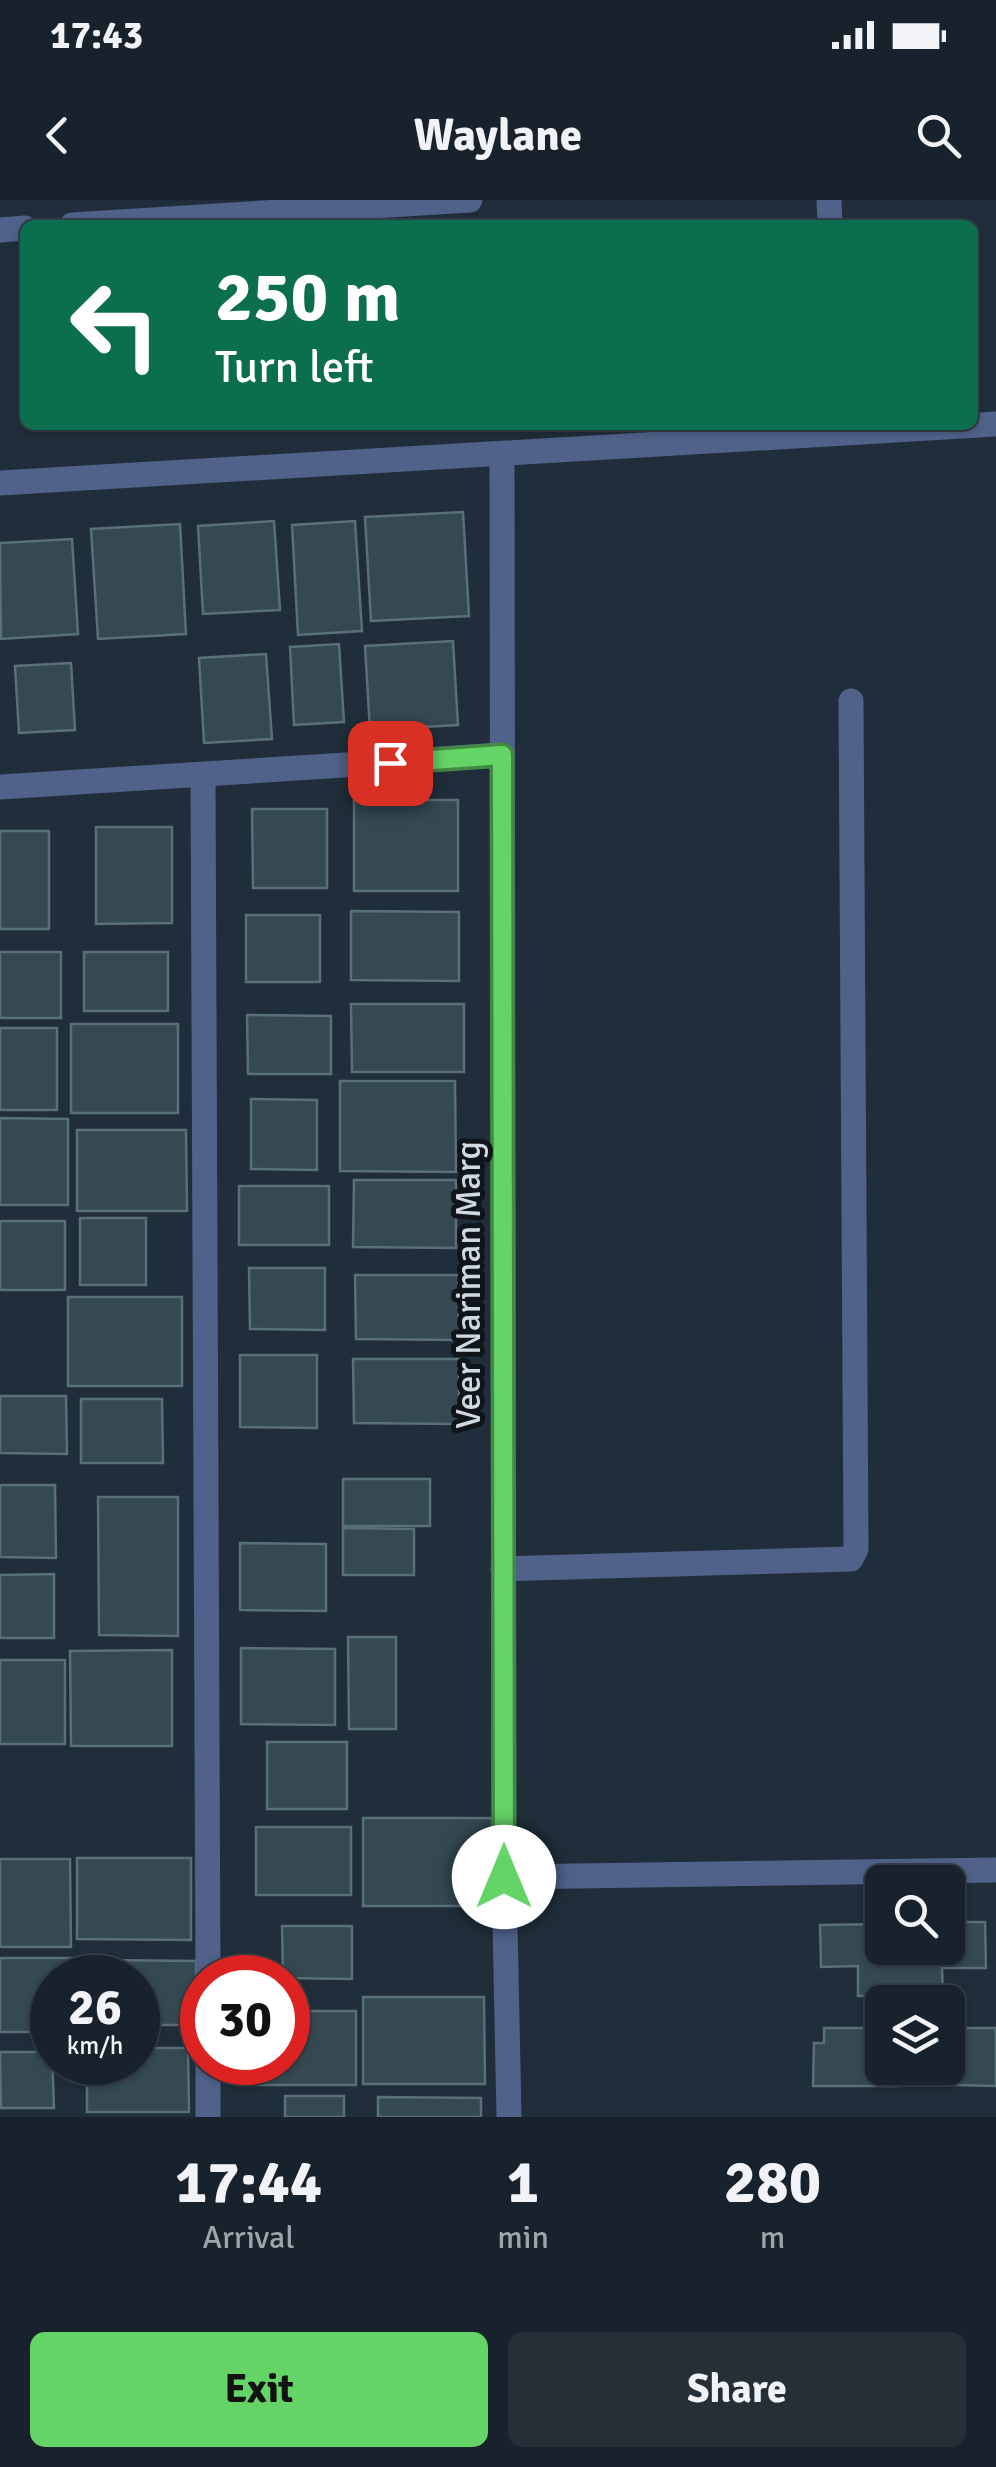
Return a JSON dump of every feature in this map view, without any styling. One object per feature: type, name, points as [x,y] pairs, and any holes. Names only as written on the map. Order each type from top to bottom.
[{"type":"street","points":[[152,220],[470,200]]},
{"type":"street","points":[[0,483],[502,454],[829,430]]},
{"type":"street","name":"Veer Nariman Marg","points":[[502,454],[504,1877],[509,2117]]},
{"type":"street","points":[[503,1569],[851,1559],[856,1549],[851,701]]},
{"type":"street","points":[[0,787],[502,755]]},
{"type":"street","points":[[203,776],[208,1955]]},
{"type":"street","points":[[504,1877],[996,1870]]},
{"type":"street","points":[[208,2085],[208,2117]]},
{"type":"building","points":[[463,512],[469,616],[371,621],[365,517]]},
{"type":"building","points":[[274,521],[280,610],[203,614],[198,526]]},
{"type":"building","points":[[355,521],[362,631],[298,635],[292,525]]},
{"type":"building","points":[[180,524],[186,634],[98,639],[91,529]]},
{"type":"building","points":[[72,539],[78,634],[1,639],[0,543]]},
{"type":"building","points":[[453,641],[458,725],[370,730],[365,646]]},
{"type":"building","points":[[339,644],[344,722],[294,725],[290,647]]},
{"type":"building","points":[[266,654],[272,739],[204,743],[199,658]]},
{"type":"building","points":[[71,663],[75,730],[19,733],[15,666]]},
{"type":"building","points":[[354,800],[458,800],[458,891],[354,891]]},
{"type":"building","points":[[252,809],[327,809],[327,888],[253,888]]},
{"type":"building","points":[[96,827],[172,827],[172,923],[96,924]]},
{"type":"building","points":[[0,831],[49,831],[49,929],[0,929]]},
{"type":"building","points":[[351,911],[459,912],[459,981],[351,980]]},
{"type":"building","points":[[246,915],[320,915],[320,982],[246,982]]},
{"type":"building","points":[[0,952],[61,952],[61,1018],[0,1018]]},
{"type":"building","points":[[84,952],[168,952],[168,1011],[84,1011]]},
{"type":"building","points":[[351,1004],[464,1004],[464,1072],[352,1072]]},
{"type":"building","points":[[247,1015],[331,1016],[331,1074],[248,1074]]},
{"type":"building","points":[[71,1024],[178,1024],[178,1113],[71,1113]]},
{"type":"building","points":[[0,1028],[57,1028],[57,1110],[0,1110]]},
{"type":"building","points":[[340,1081],[455,1081],[456,1172],[340,1171]]},
{"type":"building","points":[[251,1099],[317,1100],[317,1170],[251,1169]]},
{"type":"building","points":[[0,1118],[68,1119],[68,1205],[0,1205]]},
{"type":"building","points":[[77,1130],[186,1130],[187,1211],[77,1211]]},
{"type":"building","points":[[354,1180],[456,1180],[456,1248],[353,1247]]},
{"type":"building","points":[[239,1186],[329,1186],[329,1245],[239,1245]]},
{"type":"building","points":[[80,1218],[146,1218],[146,1285],[80,1285]]},
{"type":"building","points":[[0,1221],[65,1221],[65,1290],[0,1290]]},
{"type":"building","points":[[249,1268],[325,1268],[325,1330],[250,1329]]},
{"type":"building","points":[[355,1275],[458,1275],[459,1340],[356,1339]]},
{"type":"building","points":[[68,1297],[182,1297],[182,1386],[68,1386]]},
{"type":"building","points":[[240,1355],[317,1355],[317,1428],[240,1427]]},
{"type":"building","points":[[353,1359],[459,1359],[459,1424],[354,1423]]},
{"type":"building","points":[[0,1396],[66,1396],[67,1454],[0,1453]]},
{"type":"building","points":[[81,1399],[162,1399],[163,1463],[81,1463]]},
{"type":"building","points":[[343,1479],[430,1479],[430,1526],[343,1526]]},
{"type":"building","points":[[0,1485],[55,1485],[56,1558],[0,1557]]},
{"type":"building","points":[[98,1497],[178,1497],[178,1636],[99,1635]]},
{"type":"building","points":[[343,1528],[414,1529],[414,1575],[343,1575]]},
{"type":"building","points":[[240,1543],[326,1544],[326,1611],[240,1610]]},
{"type":"building","points":[[54,1574],[54,1638],[0,1638],[0,1575]]},
{"type":"building","points":[[348,1637],[396,1637],[396,1729],[349,1729]]},
{"type":"building","points":[[241,1648],[335,1649],[335,1725],[241,1724]]},
{"type":"building","points":[[172,1650],[172,1746],[71,1746],[70,1651]]},
{"type":"building","points":[[0,1660],[65,1660],[65,1744],[0,1744]]},
{"type":"building","points":[[267,1742],[347,1742],[347,1809],[267,1809]]},
{"type":"building","points":[[363,1818],[492,1818],[492,1906],[363,1906]]},
{"type":"building","points":[[256,1827],[351,1827],[351,1895],[256,1895]]},
{"type":"building","points":[[77,1858],[191,1858],[191,1940],[77,1939]]},
{"type":"building","points":[[0,1859],[70,1859],[71,1947],[0,1947]]},
{"type":"building","points":[[965,1922],[985,1922],[986,1968],[942,1968],[943,1985],[865,1985],[865,1996],[858,1996],[858,1966],[821,1967],[820,1925],[865,1924],[865,1965],[965,1965]]},
{"type":"building","points":[[282,1926],[352,1926],[352,1979],[310,1978],[310,1955],[283,1955]]},
{"type":"building","points":[[0,1958],[30,1958],[30,2032],[0,2032]]},
{"type":"building","points":[[160,1961],[180,1961],[180,2025],[160,2025]]},
{"type":"building","points":[[363,1997],[484,1997],[485,2084],[363,2084]]},
{"type":"building","points":[[310,2011],[356,2011],[356,2085],[310,2085]]},
{"type":"building","points":[[824,2028],[865,2028],[865,2085],[900,2086],[813,2086],[814,2043],[824,2043]]},
{"type":"building","points":[[965,2028],[996,2028],[996,2086],[954,2085],[965,2085]]},
{"type":"building","points":[[160,2048],[180,2048],[180,2085],[189,2085],[189,2112],[87,2112],[87,2085],[160,2085]]},
{"type":"building","points":[[0,2052],[30,2052],[30,2085],[53,2085],[54,2108],[1,2108]]},
{"type":"building","points":[[285,2096],[344,2096],[344,2117],[285,2117]]},
{"type":"building","points":[[378,2097],[481,2098],[481,2117],[378,2117]]},
{"type":"route","points":[[390,763],[502,755],[504,1877]]}]
